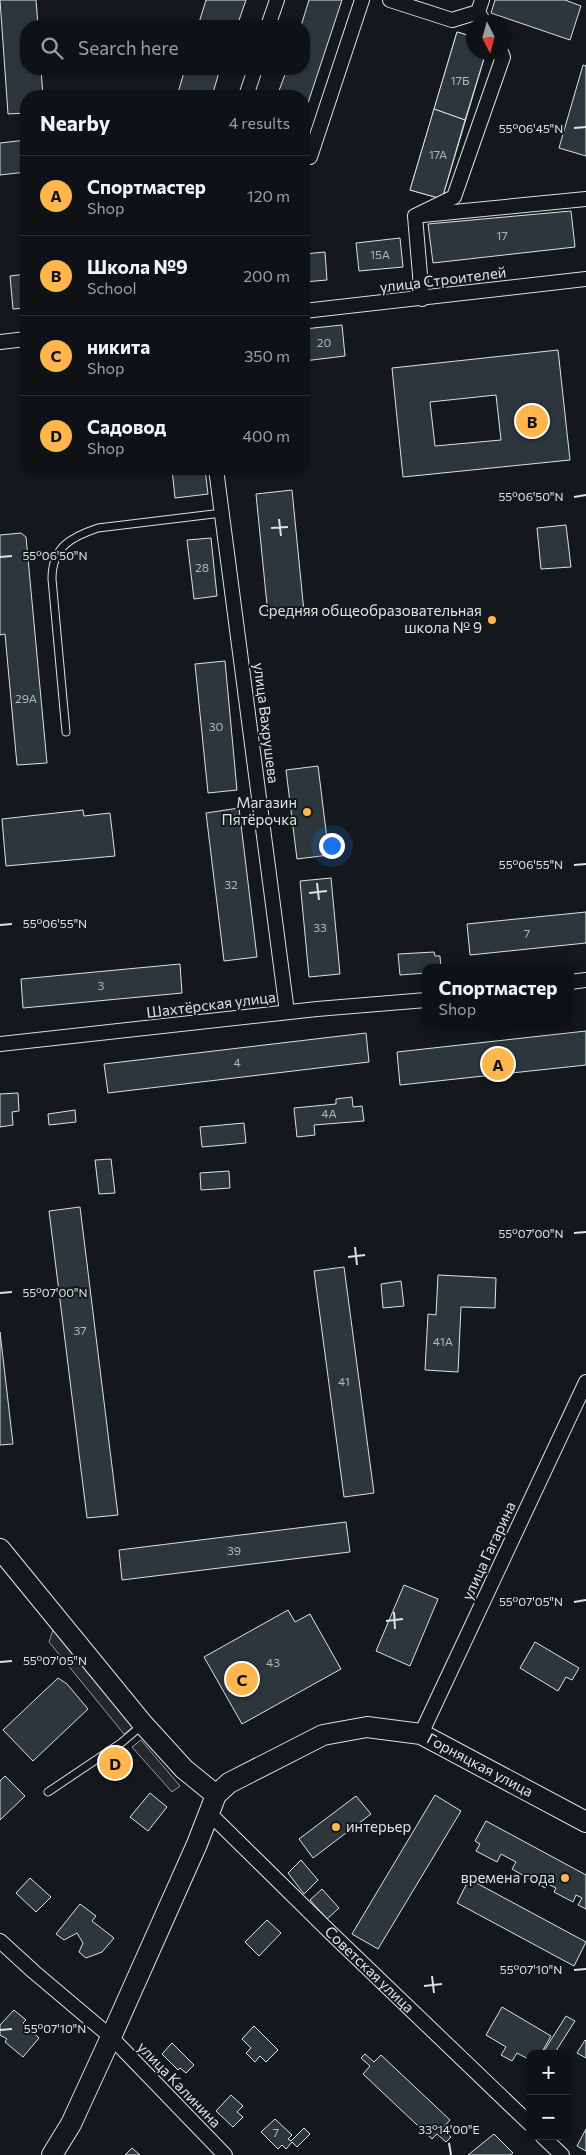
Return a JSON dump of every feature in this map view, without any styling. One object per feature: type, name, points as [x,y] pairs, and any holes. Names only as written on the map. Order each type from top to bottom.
[{"type":"main road","name":"Советская улица","points":[[0,1549],[143,1724],[213,1804]]},
{"type":"main road","name":"Горняцкая улица","points":[[213,1804],[229,1783],[322,1735],[367,1727],[421,1734],[586,1822]]},
{"type":"main road","points":[[52,2155],[71,2124],[111,2038],[213,1804]]},
{"type":"street","points":[[270,20],[277,0]]},
{"type":"street","points":[[310,157],[362,0]]},
{"type":"street","points":[[390,0],[452,20],[482,12]]},
{"type":"street","points":[[415,216],[454,197],[503,60]]},
{"type":"street","points":[[248,90],[253,75]]},
{"type":"street","points":[[415,216],[586,199]]},
{"type":"street","points":[[415,216],[422,298]]},
{"type":"street","name":"улица Строителей","points":[[310,310],[586,279]]},
{"type":"street","points":[[0,342],[20,340]]},
{"type":"street","name":"улица Вахрушева","points":[[217,475],[287,1012]]},
{"type":"street","name":"Шахтёрская улица","points":[[0,1044],[287,1012],[422,1000]]},
{"type":"street","name":"улица Гагарина","points":[[421,1734],[586,1382]]},
{"type":"street","name":"Советская улица","points":[[213,1804],[339,1941],[526,2120]]},
{"type":"street","name":"улица Калинина","points":[[0,1941],[111,2038],[225,2155]]},
{"type":"street","points":[[546,2140],[562,2155]]},
{"type":"lane","points":[[66,732],[52,579],[52,568],[60,550],[78,535],[98,528],[222,513]]},
{"type":"lane","points":[[48,1792],[121,1743],[143,1724]]},
{"type":"shaded area","points":[[53,1630],[133,1727],[124,1734],[49,1642]]},
{"type":"shaded area","points":[[141,1740],[180,1786],[172,1792],[132,1747]]},
{"type":"building","points":[[0,0],[36,0],[38,20],[20,20],[20,75],[41,75],[43,90],[20,90],[20,113],[8,114]]},
{"type":"building","points":[[206,0],[246,0],[239,20],[200,20]]},
{"type":"building","points":[[309,0],[342,0],[310,97],[310,90],[279,90],[285,75],[310,75],[310,20],[303,20]]},
{"type":"building","points":[[495,0],[565,0],[581,6],[570,40],[511,20],[511,15],[491,13]]},
{"type":"building","points":[[457,32],[466,35],[466,60],[484,60],[442,199],[410,190]]},
{"type":"building","points":[[457,32],[466,35],[466,60],[484,60],[465,120],[434,109]]},
{"type":"building","points":[[583,65],[586,66],[586,156],[559,148]]},
{"type":"building","points":[[183,75],[218,75],[214,90],[179,90]]},
{"type":"building","points":[[434,109],[465,120],[442,199],[410,190]]},
{"type":"building","points":[[20,141],[20,173],[0,175],[0,143]]},
{"type":"building","points":[[571,211],[575,247],[433,263],[428,224]]},
{"type":"building","points":[[400,238],[403,267],[359,271],[356,243]]},
{"type":"building","points":[[325,252],[327,280],[310,281],[310,253]]},
{"type":"building","points":[[20,275],[20,308],[13,309],[10,276]]},
{"type":"building","points":[[342,325],[345,356],[310,360],[310,328]]},
{"type":"building","points":[[558,350],[570,460],[403,477],[392,368]],"holes":[[[496,395],[501,440],[435,446],[430,402]]]},
{"type":"building","points":[[173,475],[206,475],[208,494],[175,498]]},
{"type":"building","points":[[292,490],[304,612],[268,615],[256,494]]},
{"type":"building","points":[[566,525],[571,567],[541,569],[537,528]]},
{"type":"building","points":[[21,533],[26,537],[47,763],[17,765],[5,634],[0,635],[0,535]]},
{"type":"building","points":[[211,538],[217,596],[194,599],[187,540]]},
{"type":"building","points":[[225,661],[237,790],[208,793],[195,664]]},
{"type":"building","name":"Магазин Пятёрочка","points":[[318,766],[329,855],[297,859],[286,770]]},
{"type":"building","points":[[239,808],[257,957],[224,961],[206,813]]},
{"type":"building","points":[[83,810],[84,816],[110,813],[115,856],[6,866],[2,819]]},
{"type":"building","points":[[331,878],[340,974],[309,977],[300,881]]},
{"type":"building","points":[[586,912],[586,943],[470,955],[467,924]]},
{"type":"building","points":[[434,952],[435,956],[440,956],[441,964],[422,964],[422,973],[400,975],[398,954]]},
{"type":"building","points":[[180,964],[182,993],[23,1008],[21,979]]},
{"type":"building","points":[[586,1031],[586,1065],[400,1085],[397,1052]]},
{"type":"building","points":[[366,1033],[369,1062],[108,1093],[104,1064]]},
{"type":"building","points":[[18,1093],[19,1111],[12,1112],[13,1125],[0,1127],[0,1094]]},
{"type":"building","points":[[352,1097],[353,1107],[362,1106],[364,1121],[314,1125],[315,1135],[297,1137],[294,1108],[336,1104],[336,1099]]},
{"type":"building","points":[[75,1110],[76,1122],[49,1125],[48,1114]]},
{"type":"building","points":[[244,1123],[246,1143],[202,1147],[200,1127]]},
{"type":"building","points":[[111,1159],[115,1193],[99,1194],[95,1160]]},
{"type":"building","points":[[229,1171],[230,1188],[201,1190],[200,1173]]},
{"type":"building","points":[[80,1207],[118,1515],[87,1518],[49,1211]]},
{"type":"building","points":[[344,1267],[374,1493],[344,1497],[314,1271]]},
{"type":"building","points":[[438,1275],[496,1278],[495,1308],[461,1307],[458,1372],[425,1370],[428,1314],[436,1315]]},
{"type":"building","points":[[401,1281],[404,1306],[383,1308],[381,1284]]},
{"type":"building","points":[[0,1332],[13,1444],[0,1445]]},
{"type":"building","points":[[346,1522],[350,1552],[122,1580],[119,1550]]},
{"type":"building","points":[[404,1585],[438,1599],[410,1666],[376,1651]]},
{"type":"building","points":[[288,1610],[295,1622],[310,1614],[341,1669],[242,1724],[204,1657]]},
{"type":"building","points":[[535,1642],[579,1668],[572,1680],[566,1677],[558,1691],[520,1668]]},
{"type":"building","points":[[58,1678],[67,1684],[88,1709],[33,1761],[3,1730]]},
{"type":"building","points":[[5,1776],[25,1796],[0,1820],[0,1781]]},
{"type":"building","points":[[150,1793],[167,1807],[148,1831],[130,1817]]},
{"type":"building","points":[[435,1795],[461,1811],[378,1949],[352,1934]]},
{"type":"building","points":[[356,1796],[371,1814],[313,1858],[299,1839]]},
{"type":"building","points":[[486,1821],[586,1875],[586,1909],[578,1905],[582,1898],[576,1895],[573,1902],[554,1892],[556,1888],[548,1884],[545,1888],[512,1869],[516,1862],[501,1854],[497,1862],[476,1851],[480,1844],[475,1841]]},
{"type":"building","points":[[301,1860],[318,1880],[304,1894],[288,1873]]},
{"type":"building","points":[[30,1878],[51,1897],[36,1912],[16,1893]]},
{"type":"building","points":[[469,1879],[586,1942],[574,1966],[457,1903]]},
{"type":"building","points":[[322,1889],[339,1908],[327,1919],[310,1900]]},
{"type":"building","points":[[80,1904],[96,1916],[92,1921],[114,1938],[102,1952],[86,1958],[79,1952],[83,1943],[77,1933],[64,1940],[56,1934]]},
{"type":"building","points":[[267,1920],[281,1933],[259,1956],[245,1942]]},
{"type":"building","points":[[502,2007],[551,2036],[543,2050],[526,2050],[526,2058],[517,2053],[512,2061],[501,2055],[506,2047],[486,2035]]},
{"type":"building","points":[[14,2010],[26,2020],[23,2023],[39,2038],[23,2057],[5,2042],[7,2039],[0,2035],[0,2025]]},
{"type":"building","points":[[566,2016],[575,2021],[557,2050],[545,2050]]},
{"type":"building","points":[[254,2026],[278,2050],[266,2062],[260,2056],[255,2062],[246,2053],[251,2048],[242,2039]]},
{"type":"building","points":[[586,2041],[586,2058],[577,2053]]},
{"type":"building","points":[[172,2043],[194,2065],[186,2073],[180,2068],[178,2070],[162,2054]]},
{"type":"building","points":[[365,2054],[374,2062],[381,2055],[450,2120],[442,2129],[451,2137],[446,2142],[437,2134],[432,2139],[363,2074],[370,2066],[361,2058]]},
{"type":"building","points":[[231,2095],[243,2106],[237,2112],[243,2117],[233,2127],[216,2111]]},
{"type":"building","points":[[275,2119],[292,2135],[288,2139],[291,2141],[304,2128],[310,2134],[297,2147],[292,2142],[286,2149],[282,2145],[278,2149],[261,2132]]},
{"type":"building","points":[[586,2129],[586,2151],[577,2146]]},
{"type":"building","points":[[494,2134],[513,2153],[510,2155],[468,2155]]},
{"type":"building","points":[[132,2148],[140,2155],[125,2155]]},
{"type":"place","name":"Школа №9","points":[[532,421]]},
{"type":"place","name":"Средняя общеобразовательная школа № 9","points":[[492,620]]},
{"type":"place","name":"Магазин Пятёрочка","points":[[307,812]]},
{"type":"place","name":"Спортмастер","points":[[498,1064]]},
{"type":"place","name":"никита","points":[[242,1679]]},
{"type":"place","name":"Садовод","points":[[115,1763]]},
{"type":"place","name":"интерьер","points":[[336,1827]]},
{"type":"place","name":"времена года","points":[[565,1878]]}]
